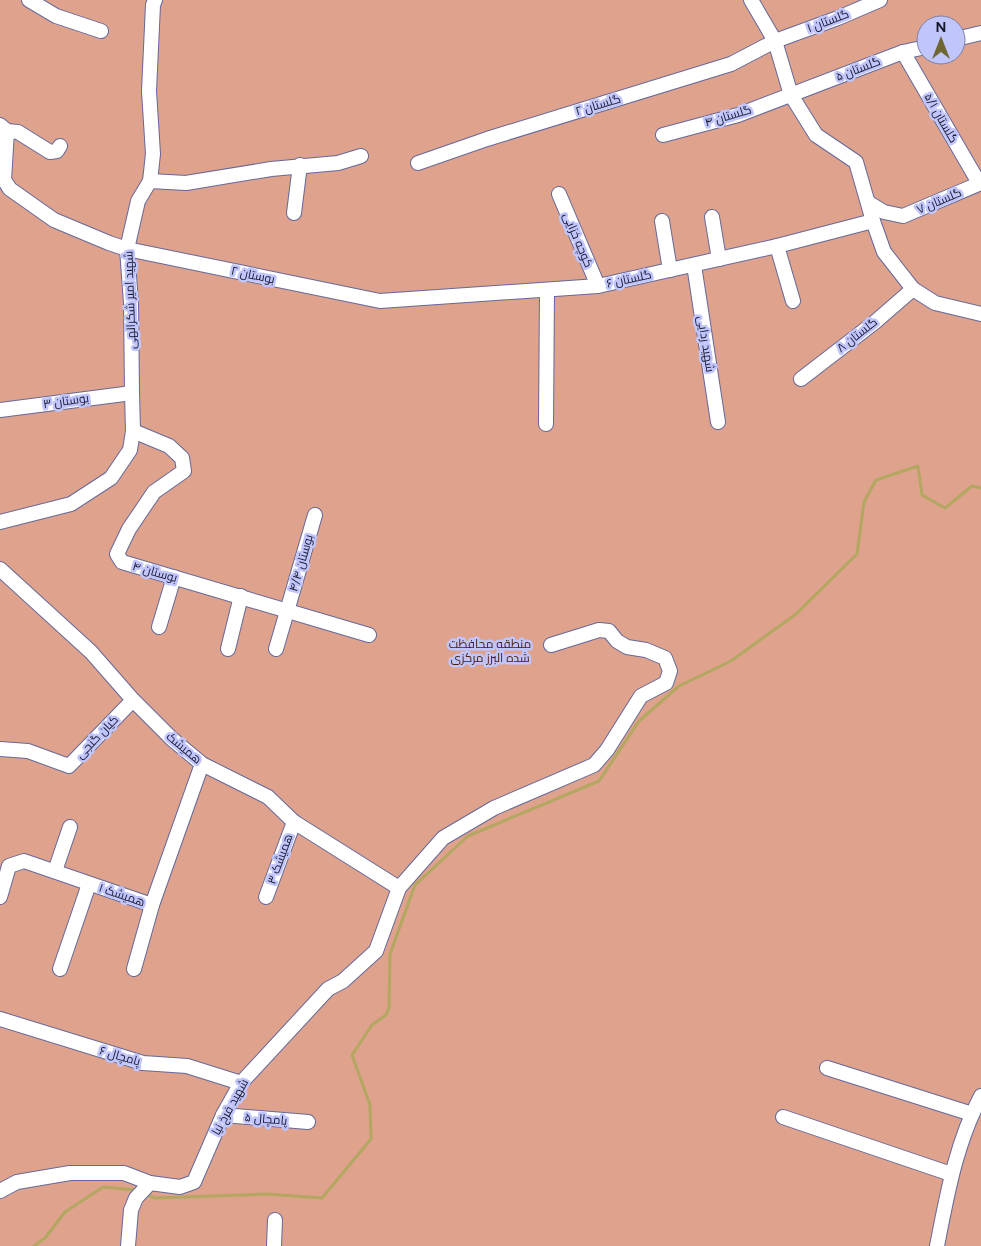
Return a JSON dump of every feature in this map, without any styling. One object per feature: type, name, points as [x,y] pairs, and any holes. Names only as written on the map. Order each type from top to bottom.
[{"type":"street","points":[[29,0],[56,16],[101,31]]},
{"type":"street","name":"شهید امیر شکرالهی","points":[[0,522],[71,504],[111,478],[130,450],[133,431],[131,302],[127,249],[138,201],[150,181],[153,154],[149,91],[153,5],[155,0]]},
{"type":"street","points":[[751,0],[775,41],[791,95],[816,135],[856,162],[884,252],[913,289],[934,304],[980,312]]},
{"type":"street","name":"گلستان ۱","points":[[775,41],[880,0]]},
{"type":"street","points":[[966,37],[981,33]]},
{"type":"street","name":"گلستان ۲","points":[[418,163],[487,139],[730,64],[775,41]]},
{"type":"street","name":"گلستان ۵","points":[[791,95],[903,52],[916,49]]},
{"type":"street","name":"گلستان ۵/۱","points":[[903,52],[980,183]]},
{"type":"street","name":"گلستان ۴","points":[[663,135],[738,115],[791,95]]},
{"type":"street","points":[[4,128],[18,132],[50,152],[57,152],[60,146]]},
{"type":"street","name":"بوستان ۲","points":[[4,128],[4,180],[10,189],[54,220],[127,249],[380,301]]},
{"type":"street","points":[[150,181],[186,182],[300,165],[338,163],[361,156]]},
{"type":"street","points":[[294,213],[300,165]]},
{"type":"street","name":"گلستان ۷","points":[[869,203],[884,212],[902,216],[980,183]]},
{"type":"street","name":"کوچه خزایی","points":[[559,194],[598,286]]},
{"type":"street","points":[[712,217],[719,259]]},
{"type":"street","points":[[662,221],[670,270]]},
{"type":"street","name":"گلستان ۶","points":[[380,301],[598,286],[776,246],[873,221]]},
{"type":"street","points":[[776,246],[793,301]]},
{"type":"street","name":"شهید ردایی","points":[[694,265],[718,422]]},
{"type":"street","name":"گلستان ۸","points":[[801,379],[875,322],[913,289]]},
{"type":"street","points":[[546,424],[547,291]]},
{"type":"street","name":"بوستان ۳","points":[[0,410],[132,392]]},
{"type":"street","name":"بوستان ۴","points":[[133,431],[170,446],[182,458],[184,471],[154,492],[129,529],[117,554],[122,562],[369,635]]},
{"type":"street","name":"بوستان ۴/۴","points":[[276,649],[315,515]]},
{"type":"street","name":"همیشک","points":[[0,569],[92,652],[133,700],[172,739],[202,764],[268,797],[294,822],[399,888]]},
{"type":"street","points":[[159,627],[174,577]]},
{"type":"street","points":[[228,649],[241,596]]},
{"type":"street","points":[[399,888],[443,838],[494,808],[594,765],[607,750],[641,696],[666,683],[670,671],[665,658],[646,650],[627,647],[617,641],[608,631],[599,630],[551,646]]},
{"type":"street","name":"کیان گنجی","points":[[0,749],[28,751],[68,766],[133,700]]},
{"type":"street","name":"همیشک ۱","points":[[0,897],[9,866],[24,861],[152,905],[202,764]]},
{"type":"street","name":"همیشک ۳","points":[[266,897],[294,822]]},
{"type":"street","points":[[55,871],[70,827]]},
{"type":"street","points":[[60,969],[89,884]]},
{"type":"street","name":"شهید فرخ نیا","points":[[0,1191],[17,1182],[70,1173],[124,1173],[144,1190],[180,1187],[194,1182],[223,1115],[241,1083],[328,989],[343,981],[376,951],[399,888]]},
{"type":"street","points":[[134,969],[152,905]]},
{"type":"street","name":"پامچال ۶","points":[[0,1019],[143,1063],[187,1066],[241,1083]]},
{"type":"street","points":[[827,1068],[972,1114]]},
{"type":"street","points":[[937,1246],[951,1174],[972,1114],[981,1096]]},
{"type":"street","name":"پامچال ۵","points":[[223,1115],[308,1122]]},
{"type":"street","points":[[783,1117],[951,1174]]},
{"type":"street","points":[[130,1245],[131,1210],[144,1190]]},
{"type":"street","points":[[274,1246],[275,1220]]},
{"type":"green space","name":"منطقه محافظت شده البرز مرکزی","points":[[0,0],[981,0],[981,1246],[0,1246]]},
{"type":"waterway","points":[[145,1194],[155,1198],[267,1194],[322,1198],[371,1139],[370,1105],[352,1055],[372,1025],[386,1015],[389,1008],[390,954],[415,885],[468,836],[599,781],[639,721],[679,686],[731,661],[796,614],[857,554],[864,502],[876,480],[918,466],[922,495],[945,508],[972,486],[981,488]]},
{"type":"waterway","points":[[34,1246],[45,1238],[65,1212],[103,1187],[137,1190]]}]
